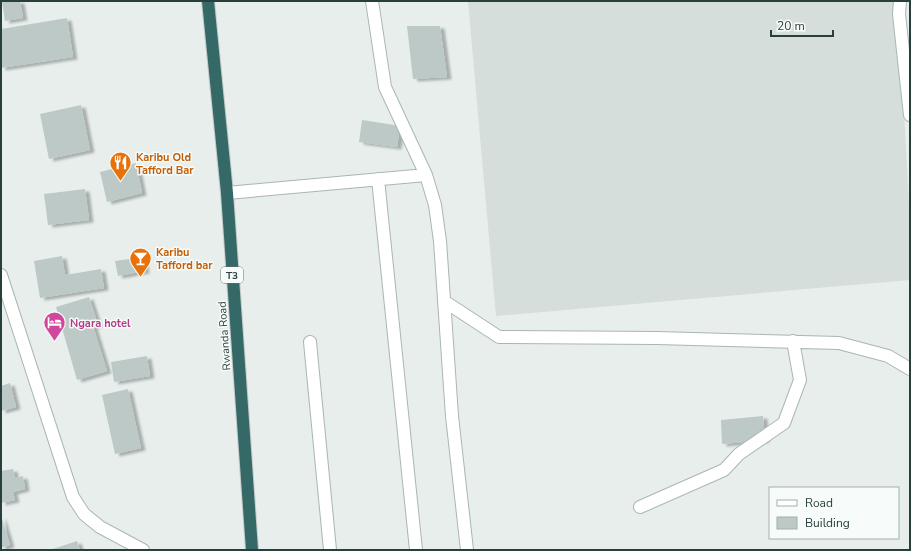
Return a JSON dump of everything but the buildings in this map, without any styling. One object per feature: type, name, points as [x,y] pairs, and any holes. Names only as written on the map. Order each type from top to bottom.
[{"type":"highway","name":"Rwanda Road","points":[[208,1],[227,193],[252,550]]},
{"type":"street","points":[[372,1],[386,88],[426,175],[435,205],[444,301],[452,416],[467,550]]},
{"type":"street","points":[[900,1],[899,14],[910,116]]},
{"type":"street","points":[[227,193],[426,175]]},
{"type":"street","points":[[378,179],[416,550]]},
{"type":"street","points":[[1,275],[73,497],[84,514],[100,527],[143,550]]},
{"type":"street","points":[[444,301],[499,337],[839,343],[888,356],[910,369]]},
{"type":"street","points":[[640,507],[724,470],[739,454],[784,423],[800,380],[793,341]]},
{"type":"street","points":[[310,342],[330,550]]},
{"type":"shaded area","points":[[468,1],[898,1],[910,223],[910,280],[496,316]]},
{"type":"place","name":"Karibu Old Tafford Bar","points":[[121,182]]},
{"type":"place","name":"Karibu Tafford bar","points":[[140,278]]},
{"type":"place","name":"Ngara hotel","points":[[54,342]]}]
